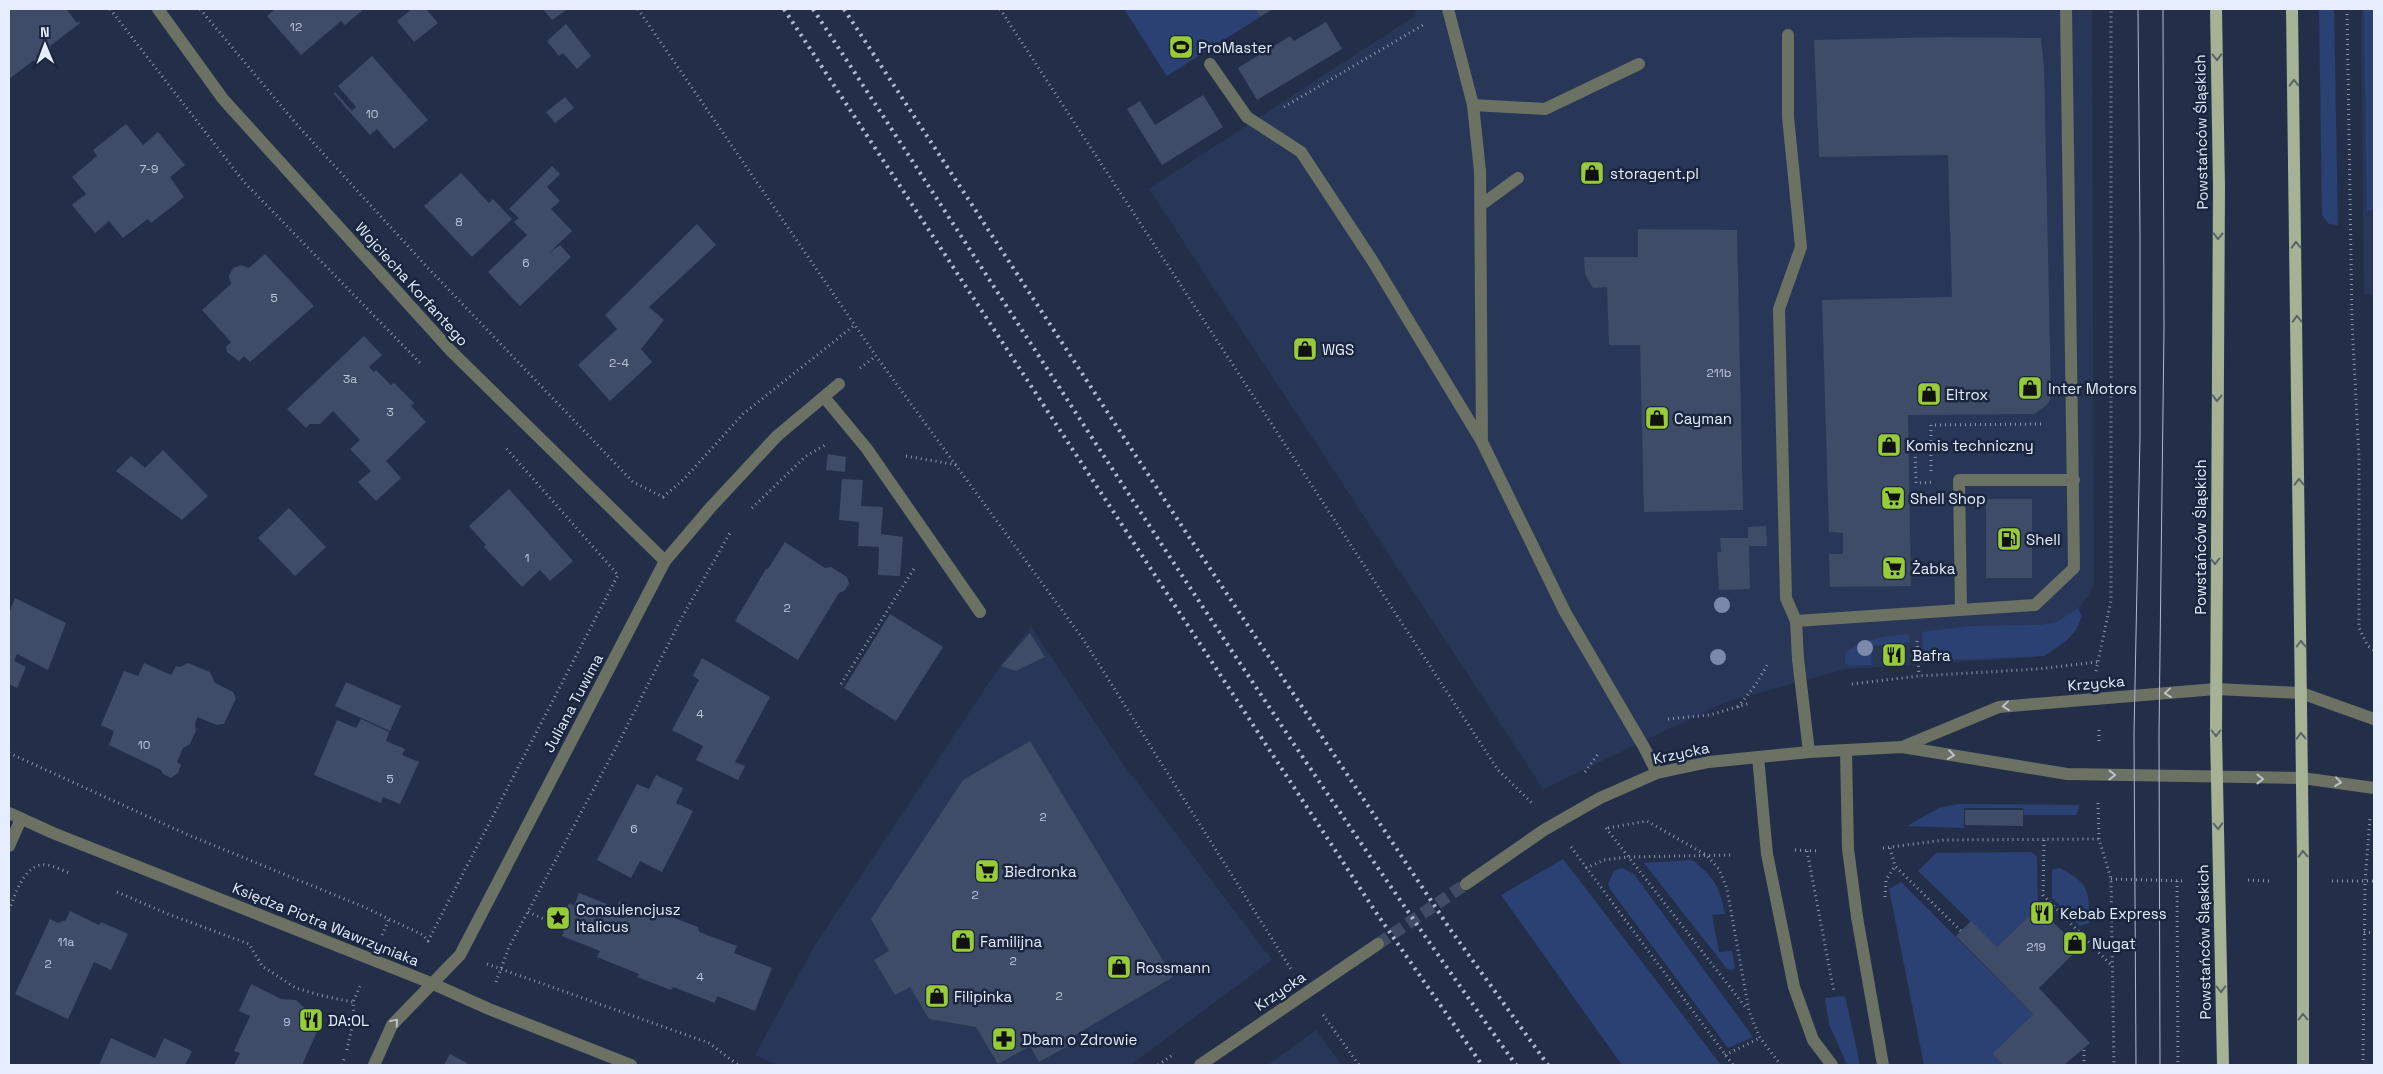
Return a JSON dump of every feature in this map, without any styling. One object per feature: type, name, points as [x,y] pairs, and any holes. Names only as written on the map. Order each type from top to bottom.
[{"type":"main road","name":"Powstańców Śląskich","points":[[2216,9],[2219,187],[2216,689],[2223,1065]]},
{"type":"main road","points":[[2292,9],[2302,778],[2303,1065]]},
{"type":"street","name":"Wojciecha Korfantego","points":[[158,9],[223,99],[451,351],[665,561]]},
{"type":"street","points":[[1796,621],[1961,608],[2035,605],[2074,568],[2066,9]]},
{"type":"street","points":[[1447,10],[1473,105],[1481,205],[1482,442]]},
{"type":"street","points":[[1788,35],[1788,117],[1801,248],[1779,309],[1786,598],[1796,621],[1798,659],[1810,752]]},
{"type":"street","points":[[1210,64],[1247,117],[1254,124],[1301,152],[1372,260],[1482,442],[1565,612],[1657,773]]},
{"type":"street","points":[[1473,105],[1544,109],[1639,64]]},
{"type":"street","points":[[1481,205],[1518,178]]},
{"type":"street","name":"Juliana Tuwima","points":[[374,1065],[392,1025],[460,955],[665,561],[711,507],[777,436],[839,384]]},
{"type":"street","points":[[824,397],[867,449],[980,612]]},
{"type":"street","points":[[1961,608],[1959,480],[2074,480]]},
{"type":"street","name":"Krzycka","points":[[1902,747],[1999,706],[2216,689],[2301,693],[2374,719]]},
{"type":"street","name":"Krzycka","points":[[1466,884],[1561,820],[1600,798],[1657,773],[1709,762],[1810,752],[1902,747],[2067,774],[2302,778],[2374,788]]},
{"type":"street","points":[[1846,751],[1848,849],[1857,917],[1884,1065]]},
{"type":"street","points":[[1758,757],[1767,854],[1794,987],[1813,1040],[1832,1065]]},
{"type":"street","name":"Księdza Piotra Wawrzyniaka","points":[[9,813],[631,1065]]},
{"type":"street","points":[[9,846],[21,819]]},
{"type":"street","name":"Krzycka","points":[[1200,1065],[1378,944]]},
{"type":"path","points":[[110,9],[244,182],[423,366]]},
{"type":"path","points":[[200,9],[299,127],[427,267],[633,482],[663,497],[684,479],[743,414],[856,324]]},
{"type":"path","points":[[638,9],[856,324],[876,356],[1083,639],[1294,972]]},
{"type":"path","points":[[1000,9],[1498,770],[1535,807]]},
{"type":"path","points":[[1852,684],[1919,676],[2038,669],[2097,662],[2111,602],[2112,9]]},
{"type":"path","points":[[2346,9],[2352,322],[2358,457],[2359,628],[2368,646],[2374,650]]},
{"type":"path","points":[[1254,124],[1447,10]]},
{"type":"path","points":[[747,513],[806,456],[830,442],[957,465]]},
{"type":"path","points":[[9,753],[186,834],[364,907],[423,935],[428,941],[444,914],[618,575],[505,447]]},
{"type":"path","points":[[1909,449],[1915,448],[1916,483],[1925,483]]},
{"type":"path","points":[[734,526],[681,619],[620,740],[509,947],[501,969],[709,1043],[738,1065]]},
{"type":"path","points":[[841,684],[901,588]]},
{"type":"path","points":[[1917,633],[1919,676]]},
{"type":"path","points":[[1738,707],[1769,663],[1769,654]]},
{"type":"path","points":[[1668,719],[1710,715],[1750,703]]},
{"type":"path","points":[[2098,740],[2099,721]]},
{"type":"path","points":[[2098,801],[2099,839],[2111,879],[2114,1065]]},
{"type":"path","points":[[2363,1065],[2365,882],[2370,818]]},
{"type":"path","points":[[1749,1011],[1606,828],[1648,821],[1706,855],[1719,870],[1728,889],[1749,1011],[1760,1038],[1781,1065]]},
{"type":"path","points":[[1883,848],[1944,840],[2099,839]]},
{"type":"path","points":[[2044,840],[2043,896],[2112,967]]},
{"type":"path","points":[[1570,846],[1733,1065]]},
{"type":"path","points":[[1890,848],[1895,866],[1961,931]]},
{"type":"path","points":[[1794,850],[1819,851]]},
{"type":"path","points":[[1807,851],[1834,992]]},
{"type":"path","points":[[1586,868],[1604,860],[1628,857],[1731,855]]},
{"type":"path","points":[[9,910],[21,881],[32,867],[45,864],[77,875]]},
{"type":"path","points":[[1885,899],[1886,880],[1895,866]]},
{"type":"path","points":[[2111,879],[2186,881]]},
{"type":"path","points":[[2248,880],[2270,880]]},
{"type":"path","points":[[2177,881],[2178,1065]]},
{"type":"path","points":[[2329,881],[2374,881]]},
{"type":"path","points":[[110,888],[168,914],[248,944],[262,966],[296,988],[353,1002],[354,1018],[350,1042],[342,1065]]},
{"type":"path","points":[[528,912],[562,928],[564,922]]},
{"type":"path","points":[[2364,932],[2374,933]]},
{"type":"path","points":[[1320,1011],[1359,1065]]},
{"type":"path","points":[[1725,1055],[1760,1038]]},
{"type":"path","points":[[1158,1065],[1180,1050]]},
{"type":"path","points":[[2084,1050],[2084,1065]]},
{"type":"shaded area","name":"ProMaster","points":[[1124,9],[1255,9],[1260,17],[1167,76]]},
{"type":"shaded area","points":[[1416,9],[2092,9],[2094,584],[2088,597],[2036,657],[1846,669],[1726,702],[1543,789],[1149,189],[1415,16]]},
{"type":"shaded area","points":[[2319,9],[2334,9],[2338,225],[2329,224],[2322,215]]},
{"type":"shaded area","points":[[2361,9],[2374,9],[2374,294],[2364,294]]},
{"type":"shaded area","points":[[2364,9],[2374,9],[2374,210],[2367,210]]},
{"type":"shaded area","points":[[2078,608],[2082,616],[2076,630],[2065,642],[2044,656],[1923,661],[1922,632],[1969,626],[2039,625],[2057,622]]},
{"type":"shaded area","points":[[1031,627],[1123,764],[1272,960],[1130,1065],[778,1065],[755,1055],[815,945],[998,669]]},
{"type":"shaded area","points":[[1909,634],[1910,642],[1871,646],[1872,665],[1850,666],[1845,663],[1845,653],[1860,644],[1883,637]]},
{"type":"shaded area","points":[[1959,804],[2080,805],[2076,815],[2024,815],[2023,808],[1964,808],[1964,828],[1907,826],[1939,808]]},
{"type":"shaded area","points":[[2031,852],[2037,857],[2038,907],[1997,947],[1918,871],[1936,853]]},
{"type":"shaded area","points":[[1563,859],[1721,1065],[1622,1065],[1501,895]]},
{"type":"shaded area","points":[[1692,860],[1711,877],[1721,897],[1725,914],[1712,915],[1719,952],[1732,951],[1735,969],[1728,970],[1644,863]]},
{"type":"shaded area","points":[[1622,868],[1634,874],[1753,1037],[1728,1048],[1610,889],[1608,884],[1614,871]]},
{"type":"shaded area","points":[[2059,868],[2077,878],[2086,889],[2089,903],[2089,923],[2080,926],[2052,898],[2052,870]]},
{"type":"shaded area","points":[[1901,882],[2033,1014],[1992,1054],[2003,1065],[1924,1065],[1889,889]]},
{"type":"shaded area","points":[[1845,996],[1860,1065],[1847,1065],[1829,1024],[1825,998]]},
{"type":"shaded area","points":[[1316,1030],[1342,1065],[1268,1065]]},
{"type":"building","points":[[9,9],[66,9],[77,23],[79,21],[80,23],[50,46],[51,49],[49,51],[46,47],[36,56],[38,60],[36,62],[34,60],[9,79]]},
{"type":"building","points":[[275,9],[364,9],[345,25],[341,21],[301,55],[267,16]]},
{"type":"building","points":[[412,9],[426,9],[438,23],[414,42],[397,21]]},
{"type":"building","points":[[543,9],[568,9],[552,20]]},
{"type":"building","name":"ProMaster","points":[[1255,9],[1273,9],[1260,17]]},
{"type":"building","points":[[1326,22],[1342,49],[1257,100],[1238,68],[1290,36],[1294,41]]},
{"type":"building","points":[[566,24],[591,56],[577,69],[563,53],[559,56],[547,41]]},
{"type":"building","points":[[1944,37],[2041,38],[2044,67],[2051,396],[2048,404],[2034,414],[1908,415],[1911,586],[1830,587],[1829,554],[1843,554],[1843,533],[1829,532],[1822,300],[1952,297],[1948,155],[1819,157],[1814,40]]},
{"type":"building","points":[[372,56],[428,120],[394,149],[377,129],[370,135],[334,94],[335,92],[352,111],[356,107],[338,86]]},
{"type":"building","points":[[1203,95],[1223,127],[1162,165],[1127,109],[1140,101],[1155,125]]},
{"type":"building","points":[[565,97],[574,108],[555,123],[546,112]]},
{"type":"building","points":[[126,124],[143,145],[158,132],[185,165],[170,177],[184,197],[151,223],[148,219],[123,238],[109,221],[95,233],[72,205],[86,194],[72,177],[97,156],[93,150]]},
{"type":"building","points":[[552,166],[560,174],[547,187],[560,201],[551,209],[572,231],[549,253],[560,245],[571,257],[520,306],[488,272],[527,235],[514,222],[519,218],[509,209]]},
{"type":"building","points":[[461,173],[489,203],[493,199],[512,219],[472,257],[424,206]]},
{"type":"building","points":[[697,224],[716,245],[649,307],[664,320],[641,349],[652,362],[610,401],[578,365],[617,329],[605,315]]},
{"type":"building","points":[[1638,229],[1737,230],[1743,510],[1644,512],[1640,345],[1609,345],[1607,287],[1593,288],[1585,274],[1584,257],[1638,257]]},
{"type":"building","points":[[265,254],[314,306],[250,362],[244,356],[239,361],[227,352],[226,347],[231,342],[202,310],[231,284],[229,276],[233,268],[241,265],[249,268]]},
{"type":"building","points":[[364,336],[382,355],[369,367],[374,372],[376,370],[391,385],[394,383],[414,403],[411,406],[426,422],[386,461],[401,478],[376,501],[358,482],[371,471],[350,449],[360,440],[333,411],[320,424],[310,424],[306,428],[287,409]]},
{"type":"building","points":[[163,450],[208,496],[182,520],[116,471],[131,456],[145,468]]},
{"type":"building","points":[[828,454],[846,457],[845,472],[826,470]]},
{"type":"building","points":[[842,479],[863,480],[861,506],[883,507],[881,534],[903,537],[900,576],[878,575],[879,547],[858,546],[859,522],[839,520]]},
{"type":"building","points":[[509,489],[573,561],[550,581],[540,570],[522,587],[484,547],[486,545],[469,526]]},
{"type":"building","points":[[1986,499],[2032,499],[2032,578],[1986,578]]},
{"type":"building","points":[[289,508],[326,547],[295,576],[258,538]]},
{"type":"building","points":[[1766,526],[1767,546],[1749,546],[1750,589],[1719,590],[1717,552],[1721,552],[1720,538],[1748,538],[1748,527]]},
{"type":"building","points":[[785,542],[825,568],[831,567],[847,577],[849,584],[844,591],[839,593],[798,660],[735,621],[766,569],[768,569]]},
{"type":"building","points":[[15,598],[66,623],[48,670],[17,654],[14,661],[26,667],[17,688],[9,684],[9,613]]},
{"type":"building","points":[[890,614],[943,647],[896,721],[844,688]]},
{"type":"building","points":[[1030,633],[1045,657],[1016,671],[1001,666]]},
{"type":"building","points":[[702,658],[770,697],[735,762],[745,766],[738,780],[696,760],[703,746],[672,730],[699,680],[693,676]]},
{"type":"building","points":[[144,663],[171,675],[176,666],[180,667],[188,663],[210,672],[215,683],[233,692],[236,698],[224,724],[217,725],[197,717],[196,730],[190,744],[183,748],[177,762],[181,765],[178,773],[171,778],[163,774],[161,770],[109,745],[114,731],[101,725],[124,671],[138,676]]},
{"type":"building","points":[[346,682],[401,706],[390,731],[335,706]]},
{"type":"building","points":[[361,719],[389,732],[386,741],[405,749],[402,755],[419,762],[400,804],[383,797],[381,803],[314,775],[337,720],[356,728]]},
{"type":"building","points":[[1030,741],[1173,977],[1072,1037],[1075,1042],[1039,1062],[1030,1046],[998,1064],[976,1027],[929,1019],[910,987],[895,995],[874,960],[889,951],[871,919],[963,780]]},
{"type":"building","points":[[656,775],[683,788],[676,803],[693,811],[662,872],[640,861],[631,878],[597,860],[637,784],[649,789]]},
{"type":"building","points":[[1965,810],[2023,810],[2023,826],[1965,825]]},
{"type":"building","points":[[579,893],[617,908],[619,901],[657,916],[661,913],[698,927],[699,932],[737,946],[734,953],[772,968],[755,1011],[717,996],[715,1003],[673,987],[671,990],[637,977],[639,974],[597,957],[600,951],[562,936],[567,923],[562,921],[569,903],[574,906]]},
{"type":"building","points":[[2038,907],[2079,948],[2039,988],[2090,1043],[2064,1065],[2003,1065],[1992,1054],[2033,1014],[1956,936],[1971,921],[1997,947]]},
{"type":"building","points":[[70,911],[99,925],[101,922],[128,934],[111,970],[94,962],[68,1019],[15,994],[50,919],[58,923],[66,920]]},
{"type":"building","points":[[251,984],[281,999],[296,1000],[309,1012],[323,1018],[302,1065],[234,1065],[240,1053],[234,1051],[250,1016],[239,1011]]},
{"type":"building","points":[[111,1038],[155,1058],[164,1038],[192,1051],[185,1065],[99,1065]]},
{"type":"building","points":[[450,1054],[467,1063],[465,1065],[444,1065]]},
{"type":"tunnel","points":[[1378,944],[1466,884]]},
{"type":"tram line","points":[[2136,1065],[2134,734],[2140,436],[2138,9]]},
{"type":"tram line","points":[[2160,1065],[2159,733],[2164,328],[2163,9]]},
{"type":"railway","points":[[784,9],[1375,911],[1482,1065]]},
{"type":"railway","points":[[813,9],[1159,541],[1335,805],[1516,1065]]},
{"type":"railway","points":[[844,9],[1187,534],[1450,929],[1548,1065]]},
{"type":"place","name":"ProMaster","points":[[1181,47]]},
{"type":"place","name":"storagent.pl","points":[[1592,173]]},
{"type":"place","name":"WGS","points":[[1305,349]]},
{"type":"place","name":"Inter Motors","points":[[2030,388]]},
{"type":"place","name":"Eltrox","points":[[1929,394]]},
{"type":"place","name":"Cayman","points":[[1657,418]]},
{"type":"place","name":"Komis techniczny","points":[[1889,445]]},
{"type":"place","name":"Shell Shop","points":[[1893,498]]},
{"type":"place","name":"Shell","points":[[2009,539]]},
{"type":"place","name":"Żabka","points":[[1894,568]]},
{"type":"place","name":"Bafra","points":[[1894,655]]},
{"type":"place","name":"Biedronka","points":[[987,871]]},
{"type":"place","name":"Kebab Express","points":[[2042,913]]},
{"type":"place","name":"Consulencjusz Italicus","points":[[558,918]]},
{"type":"place","name":"Familijna","points":[[963,941]]},
{"type":"place","name":"Nugat","points":[[2075,943]]},
{"type":"place","name":"Rossmann","points":[[1119,967]]},
{"type":"place","name":"Filipinka","points":[[937,996]]},
{"type":"place","name":"DA:OL","points":[[311,1020]]},
{"type":"place","name":"Dbam o Zdrowie","points":[[1004,1039]]}]
